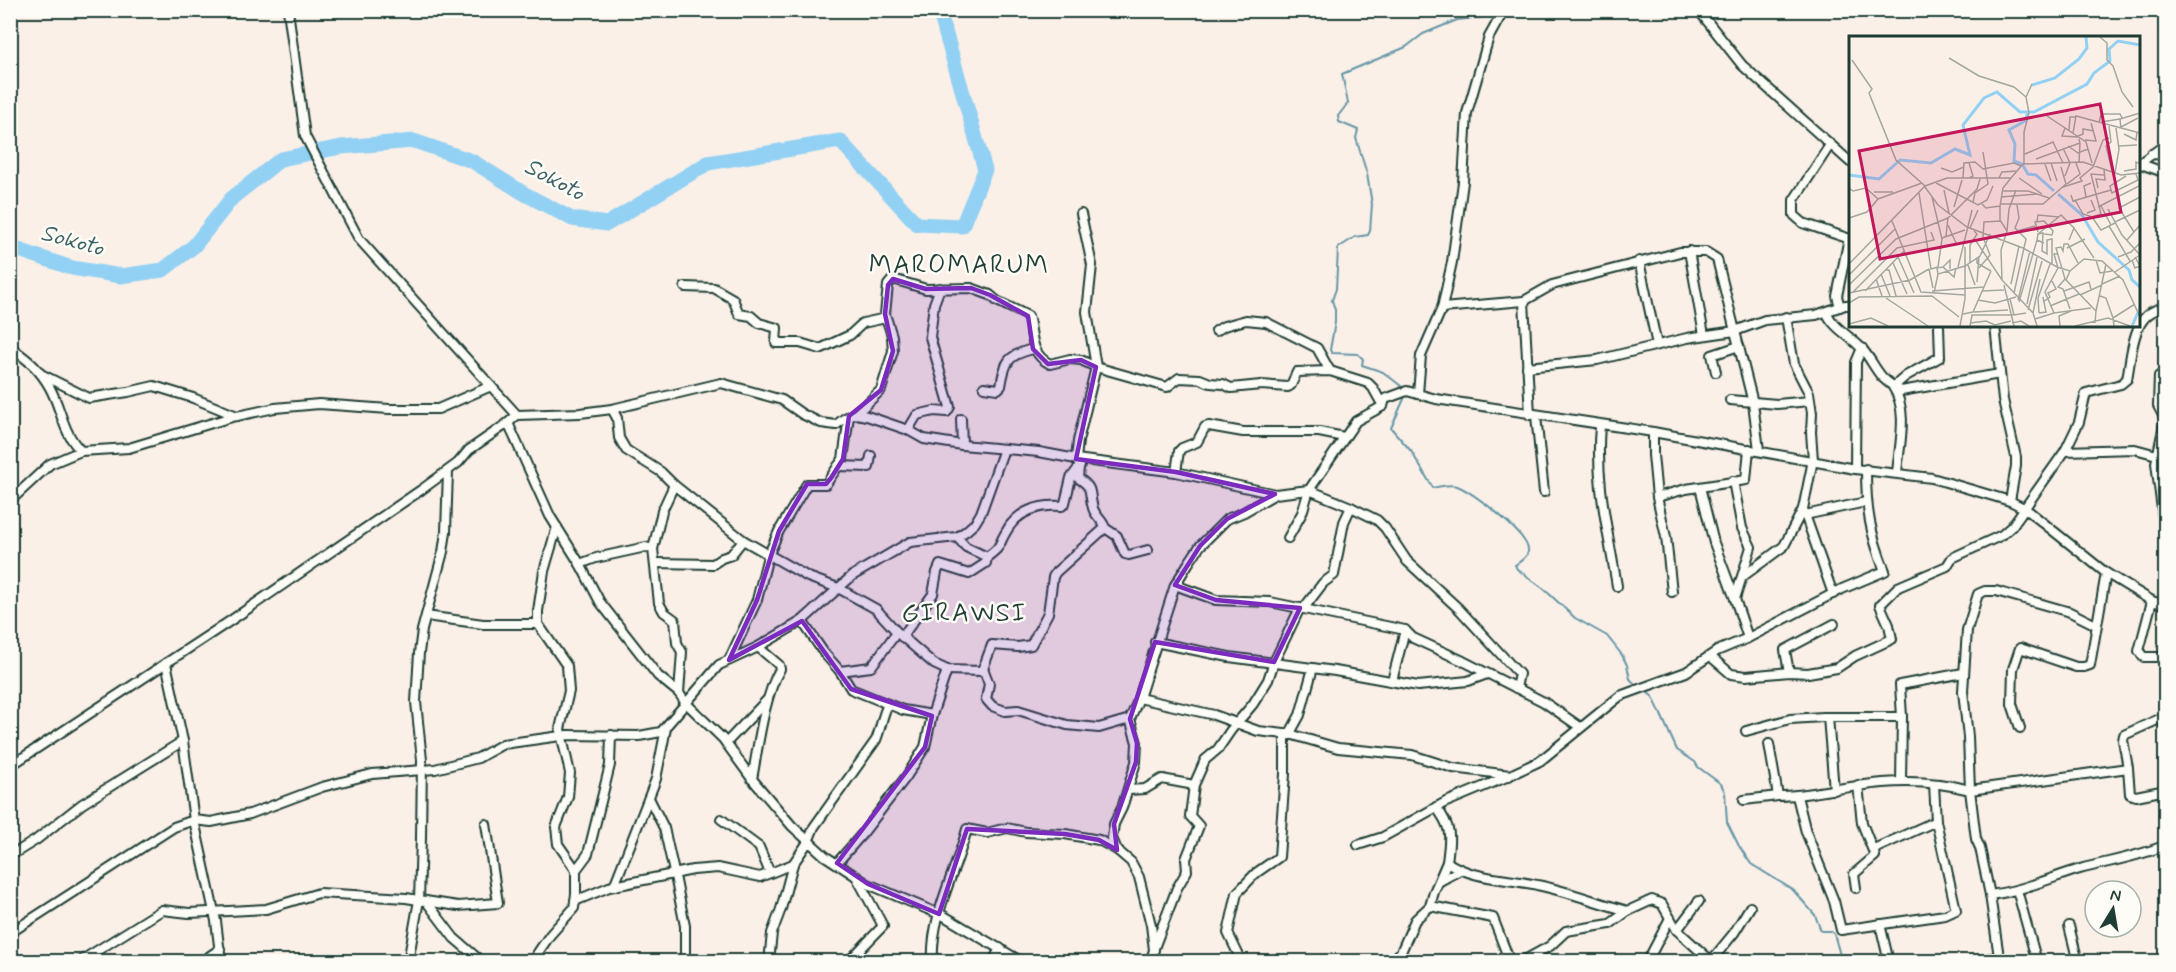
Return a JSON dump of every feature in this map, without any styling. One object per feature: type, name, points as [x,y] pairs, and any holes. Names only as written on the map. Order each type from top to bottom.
[{"type":"street","points":[[288,10],[305,136],[359,239],[517,415]]},
{"type":"street","points":[[1418,394],[1421,356],[1442,308],[1460,217],[1467,113],[1490,37],[1504,10]]},
{"type":"street","points":[[1700,12],[1742,65],[1849,160]]},
{"type":"street","points":[[2164,24],[2166,39]]},
{"type":"street","points":[[2140,162],[2166,144]]},
{"type":"street","points":[[1830,145],[1794,200],[1794,215],[1803,223],[1849,239]]},
{"type":"street","points":[[2151,154],[2166,155]]},
{"type":"street","points":[[2140,163],[2166,173]]},
{"type":"street","points":[[1081,214],[1092,265],[1087,312],[1096,367],[1078,441],[1078,478],[1090,490],[1093,510],[1106,528],[1117,536],[1125,554],[1148,550]]},
{"type":"street","points":[[1840,307],[1837,296],[1849,243]]},
{"type":"street","points":[[1442,308],[1524,301],[1552,285],[1639,261],[1689,251],[1706,252],[1717,259],[1753,403],[1759,450]]},
{"type":"street","points":[[1689,251],[1704,335]]},
{"type":"street","points":[[1639,261],[1657,345]]},
{"type":"street","points":[[10,766],[448,471],[469,450],[517,415],[580,413],[612,409],[721,383],[782,400],[802,414],[821,423],[837,425],[881,390],[893,351],[892,336],[886,318],[888,285],[893,279],[926,289],[971,288],[982,291],[1028,316],[1033,349],[1038,356],[1050,364],[1070,359],[1081,360],[1096,367],[1167,387],[1179,378],[1194,378],[1231,388],[1261,385],[1288,387],[1297,372],[1330,371],[1368,383],[1383,406]]},
{"type":"street","points":[[685,287],[714,288],[733,299],[739,314],[751,316],[759,323],[777,328],[776,343],[800,343],[819,349],[850,334],[864,323],[886,318]]},
{"type":"street","points":[[908,430],[917,415],[934,411],[946,412],[950,408],[930,337],[934,304],[940,288]]},
{"type":"street","points":[[1524,301],[1527,367],[1544,492]]},
{"type":"street","points":[[1527,367],[1597,360],[1704,335],[1735,331],[1765,320],[1827,313],[1849,305]]},
{"type":"street","points":[[2140,324],[2150,312],[2166,308]]},
{"type":"street","points":[[1827,313],[1831,322],[1840,327],[1862,348],[1881,376],[1900,397],[1902,423],[1897,473]]},
{"type":"street","points":[[1742,577],[1784,546],[1804,512],[1814,460],[1809,393],[1794,364],[1786,317]]},
{"type":"street","points":[[1216,331],[1224,326],[1246,320],[1266,322],[1317,348],[1330,371]]},
{"type":"street","points":[[1893,387],[1906,376],[1940,357],[1939,327]]},
{"type":"street","points":[[1995,327],[2003,400],[2016,456],[2010,501]]},
{"type":"street","points":[[1710,656],[1731,675],[1808,673],[1837,668],[1892,639],[1880,605],[1898,587],[1947,566],[1952,558],[2002,535],[2026,508],[2065,451],[2079,422],[2086,393],[2121,384],[2127,379],[2139,327]]},
{"type":"street","points":[[1716,372],[1712,355],[1738,346]]},
{"type":"street","points":[[10,347],[34,364],[41,374],[50,388],[70,440],[81,451]]},
{"type":"street","points":[[1855,469],[1856,362],[1862,348]]},
{"type":"street","points":[[984,387],[998,388],[1001,386],[1007,362],[1016,353],[1033,349]]},
{"type":"street","points":[[2166,372],[2159,376],[2158,406],[2165,419],[2156,463],[2166,541]]},
{"type":"street","points":[[41,374],[89,398],[154,386],[193,398],[237,416]]},
{"type":"street","points":[[1893,387],[1910,390],[2000,374]]},
{"type":"street","points":[[10,501],[50,464],[81,451],[129,448],[237,416],[274,408],[319,404],[389,409],[438,409],[491,386]]},
{"type":"street","points":[[1288,538],[1302,513],[1309,490],[1356,421],[1383,406],[1385,399],[1407,391],[1436,399],[1600,426],[1653,432],[1855,469],[1932,478],[2010,501],[2026,508],[2106,573],[2152,601],[2166,605]]},
{"type":"street","points":[[1730,400],[1753,403],[1810,401]]},
{"type":"street","points":[[612,409],[617,418],[619,438],[626,450],[662,472],[674,485],[743,540],[768,556],[808,578],[838,588],[876,609],[900,635],[934,664],[947,670],[982,671],[992,645],[1018,647],[1030,645],[1048,613],[1053,577],[1056,572],[1106,528]]},
{"type":"street","points":[[852,415],[867,416],[908,430],[924,439],[1039,452],[1078,463],[1176,472],[1275,494],[1309,490],[1351,507],[1377,520],[1407,561],[1459,609],[1519,674],[1516,688]]},
{"type":"street","points":[[729,660],[757,600],[768,556],[779,531],[807,484],[826,484],[843,459],[852,415]]},
{"type":"street","points":[[961,420],[962,445]]},
{"type":"street","points":[[508,423],[557,527],[600,602],[658,676],[679,693],[685,702],[727,742],[752,780],[808,842],[868,884],[939,914],[1022,962]]},
{"type":"street","points":[[1176,472],[1179,452],[1182,448],[1197,442],[1209,426],[1243,432],[1319,432],[1344,437]]},
{"type":"street","points":[[1600,426],[1598,451],[1600,497],[1617,586]]},
{"type":"street","points":[[1653,432],[1657,497],[1666,537],[1672,592]]},
{"type":"street","points":[[10,933],[174,826],[194,820],[211,822],[250,814],[322,787],[372,774],[435,769],[478,758],[503,744],[561,736],[639,736],[661,732],[719,665],[758,647],[802,621],[852,576],[910,542],[957,537],[975,523],[981,513],[1004,449]]},
{"type":"street","points":[[1657,497],[1746,480],[1749,449]]},
{"type":"street","points":[[2065,451],[2135,449],[2157,454]]},
{"type":"street","points":[[838,466],[869,467],[870,456]]},
{"type":"street","points":[[840,671],[871,667],[933,594],[940,565],[969,574],[986,563],[987,557],[1000,547],[1005,533],[1018,515],[1028,510],[1062,506],[1078,463]]},
{"type":"street","points":[[1358,845],[1383,837],[1436,807],[1540,761],[1620,696],[1686,672],[1718,651],[1885,571],[1873,541],[1866,502],[1866,469]]},
{"type":"street","points":[[408,962],[422,900],[421,770],[416,702],[419,653],[446,532],[448,471]]},
{"type":"street","points":[[1733,482],[1742,528],[1751,547],[1735,599]]},
{"type":"street","points":[[674,485],[662,511],[653,549],[659,603],[664,612],[675,620],[677,643],[682,652],[679,693]]},
{"type":"street","points":[[1700,487],[1714,543],[1748,638]]},
{"type":"street","points":[[1117,850],[1112,838],[1114,824],[1128,790],[1136,762],[1137,743],[1130,719],[1139,698],[1175,585],[1200,546],[1227,519],[1275,494]]},
{"type":"street","points":[[1804,512],[1866,502]]},
{"type":"street","points":[[1150,962],[1178,888],[1187,871],[1186,859],[1199,826],[1190,816],[1194,785],[1205,760],[1218,749],[1253,704],[1268,680],[1274,662],[1302,608],[1323,583],[1335,575],[1344,522],[1351,507]]},
{"type":"street","points":[[1804,512],[1833,594]]},
{"type":"street","points":[[557,527],[544,571],[538,624],[567,666],[570,691],[560,729],[570,773],[568,797],[556,827],[558,844],[576,870]]},
{"type":"street","points":[[957,537],[966,547],[987,557]]},
{"type":"street","points":[[655,563],[713,564],[730,555],[743,540]]},
{"type":"street","points":[[580,564],[596,558],[646,547],[653,549]]},
{"type":"street","points":[[2020,728],[2012,704],[2013,669],[2020,648],[2076,667],[2084,668],[2090,665],[2106,573]]},
{"type":"street","points":[[1175,585],[1216,600],[1270,602],[1405,630],[1413,638],[1544,702],[1580,727]]},
{"type":"street","points":[[1970,962],[1999,957],[1990,896],[1976,839],[1970,790],[1963,674],[1967,630],[1978,594],[1985,591],[1996,591],[2070,612],[2096,625]]},
{"type":"street","points":[[2152,601],[2139,651],[2143,657],[2166,657]]},
{"type":"street","points":[[426,616],[483,624],[538,624]]},
{"type":"street","points":[[802,621],[851,689],[903,710],[932,715]]},
{"type":"street","points":[[1789,672],[1785,650],[1834,624]]},
{"type":"street","points":[[1392,681],[1405,630]]},
{"type":"street","points":[[1155,642],[1229,657],[1274,662],[1418,686],[1467,681],[1487,674]]},
{"type":"street","points":[[752,780],[768,699],[780,669],[779,665],[758,647]]},
{"type":"street","points":[[166,663],[183,741],[194,820],[214,912],[221,962]]},
{"type":"street","points":[[983,668],[989,684],[986,699],[992,706],[1005,711],[1018,710],[1067,725],[1099,728],[1130,719]]},
{"type":"street","points":[[1242,962],[1228,933],[1238,893],[1256,873],[1279,857],[1287,735],[1300,715],[1313,668]]},
{"type":"street","points":[[837,863],[906,777],[925,747],[932,715],[947,670]]},
{"type":"street","points":[[1901,781],[1900,685],[1963,674]]},
{"type":"street","points":[[1139,698],[1214,715],[1258,731],[1287,735],[1338,748],[1412,755],[1453,768],[1510,775]]},
{"type":"street","points":[[727,742],[768,699]]},
{"type":"street","points":[[769,962],[772,933],[794,864],[808,842],[814,826],[876,740],[888,704]]},
{"type":"street","points":[[2166,716],[2124,735],[2123,740],[2130,794],[2136,796],[2166,790]]},
{"type":"street","points":[[1828,717],[1834,790]]},
{"type":"street","points":[[1746,731],[1790,719],[1902,717]]},
{"type":"street","points":[[614,886],[656,779],[666,726]]},
{"type":"street","points":[[534,962],[550,935],[574,908],[576,870],[588,854],[610,765],[610,735]]},
{"type":"street","points":[[10,856],[36,840],[82,804],[183,741]]},
{"type":"street","points":[[1769,744],[1778,796]]},
{"type":"street","points":[[1744,800],[1797,796],[1858,785],[1901,781],[1970,790],[2128,768]]},
{"type":"street","points":[[1128,790],[1145,789],[1162,779],[1194,785]]},
{"type":"street","points":[[1797,796],[1806,832],[1834,901],[1842,930],[1946,915],[1956,910],[1936,821],[1934,784]]},
{"type":"street","points":[[1856,888],[1854,874],[1875,856],[1862,823],[1858,785]]},
{"type":"street","points":[[649,798],[664,828],[674,873],[685,926],[685,961]]},
{"type":"street","points":[[1391,962],[1401,952],[1415,920],[1430,906],[1447,862],[1451,835],[1446,820],[1436,807]]},
{"type":"street","points":[[721,819],[759,847],[770,873]]},
{"type":"street","points":[[1874,849],[1936,821]]},
{"type":"street","points":[[80,962],[162,910],[189,913],[266,909],[319,893],[422,900],[458,906],[498,903],[486,824]]},
{"type":"street","points":[[933,962],[939,914],[967,829],[987,833],[1007,828],[1026,832],[1065,834],[1099,840],[1117,850],[1131,862],[1139,877],[1151,925],[1154,950]]},
{"type":"street","points":[[1990,896],[2017,890],[2079,869],[2146,853],[2166,845]]},
{"type":"street","points":[[1447,862],[1460,870],[1481,877],[1537,885],[1628,910]]},
{"type":"street","points":[[575,901],[614,886],[674,873],[717,867],[760,877],[794,864]]},
{"type":"street","points":[[1440,881],[1460,870]]},
{"type":"street","points":[[848,962],[856,958],[883,926],[855,875]]},
{"type":"street","points":[[2017,890],[2037,962]]},
{"type":"street","points":[[422,900],[454,938],[482,962]]},
{"type":"street","points":[[1521,962],[1550,946],[1566,931],[1610,924],[1628,910],[1652,900],[1662,904],[1677,930],[1712,961],[1734,933],[1750,907]]},
{"type":"street","points":[[1677,930],[1699,901]]},
{"type":"street","points":[[1430,906],[1493,918],[1510,962]]},
{"type":"street","points":[[1647,962],[1670,918]]},
{"type":"street","points":[[1880,924],[1889,962]]},
{"type":"street","points":[[2069,926],[2078,962]]},
{"type":"street","points":[[993,962],[1000,948]]},
{"type":"street","points":[[201,962],[220,949]]},
{"type":"street","points":[[1401,952],[1405,962]]},
{"type":"highlighted area","points":[[893,279],[926,289],[971,288],[990,295],[1028,316],[1033,349],[1048,364],[1081,360],[1096,367],[1076,459],[1176,472],[1275,494],[1227,519],[1200,546],[1175,585],[1216,600],[1300,608],[1274,662],[1155,642],[1130,719],[1137,743],[1136,762],[1114,824],[1117,850],[1099,840],[1065,834],[967,829],[939,914],[868,884],[837,863],[925,747],[932,716],[851,689],[802,621],[729,660],[757,600],[779,531],[807,484],[826,484],[831,478],[843,459],[849,416],[881,390],[893,351],[885,314],[888,285]]},
{"type":"waterway","name":"Sokoto","points":[[10,247],[72,268],[121,276],[163,270],[194,246],[232,198],[281,159],[341,147],[414,141],[472,161],[525,194],[572,219],[607,224],[708,163],[840,141],[917,224],[962,226],[985,170],[939,10]]},
{"type":"waterway","points":[[1494,10],[1494,16],[1457,20],[1423,34],[1406,47],[1342,74],[1348,103],[1338,116],[1339,122],[1358,130],[1356,138],[1367,174],[1372,204],[1368,235],[1355,237],[1338,248],[1336,289],[1332,300],[1335,322],[1330,350],[1332,353],[1358,354],[1363,359],[1362,365],[1383,372],[1401,386],[1404,399],[1391,428],[1411,451],[1433,488],[1457,486],[1487,505],[1511,525],[1526,545],[1528,552],[1525,558],[1515,565],[1517,569],[1544,589],[1575,618],[1607,636],[1622,655],[1630,679],[1639,688]]},
{"type":"waterway","points":[[1644,690],[1653,697],[1677,750],[1721,784],[1725,792],[1727,822],[1751,864],[1793,890],[1815,915],[1821,931],[1830,931],[1834,934],[1842,962]]},
{"type":"district","name":"MAROMARUM","points":[[959,266]]},
{"type":"district","name":"GIRAWSI","points":[[964,614]]}]
